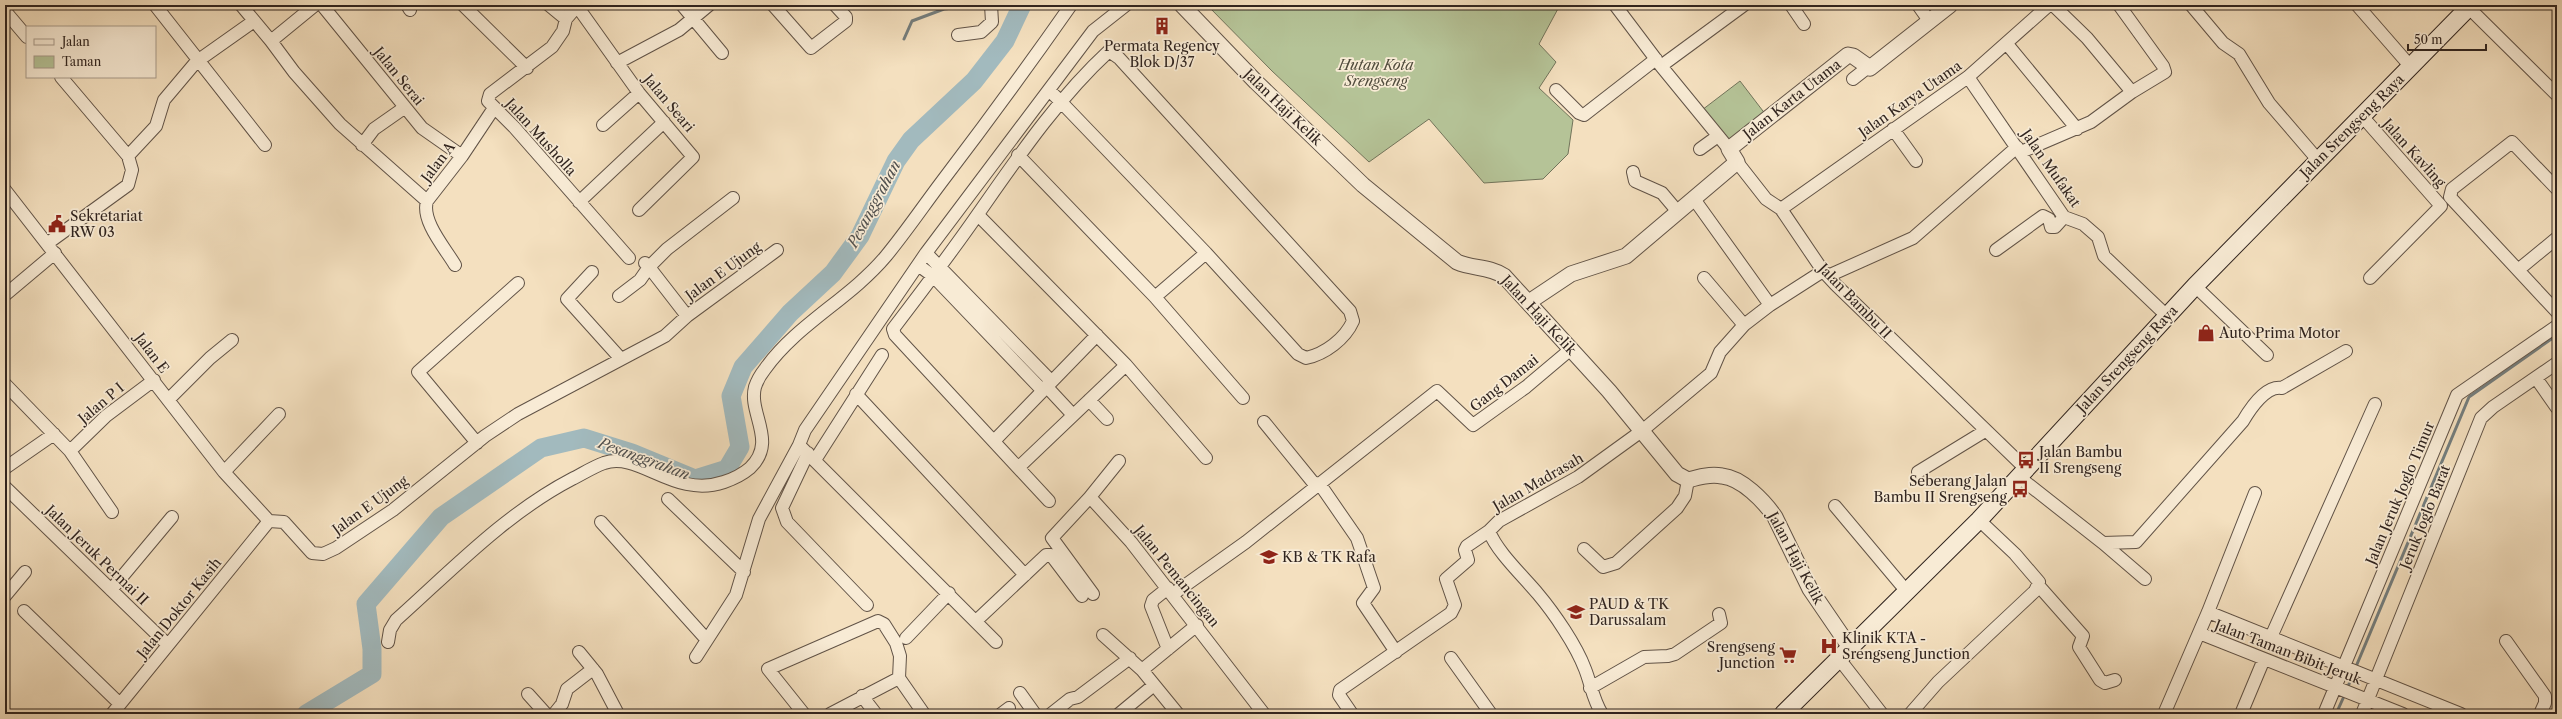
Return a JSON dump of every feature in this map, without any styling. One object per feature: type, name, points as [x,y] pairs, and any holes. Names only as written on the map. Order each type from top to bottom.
[{"type":"main road","name":"Jalan Srengseng Raya","points":[[1783,714],[1908,593],[1979,520],[2195,286],[2470,6]]},
{"type":"street","points":[[155,5],[266,145]]},
{"type":"street","name":"Jalan A","points":[[241,5],[304,83],[340,124],[427,201],[462,156],[494,108]]},
{"type":"street","points":[[271,41],[315,5]]},
{"type":"street","name":"Jalan Serai","points":[[322,5],[404,108],[422,128],[462,156]]},
{"type":"street","points":[[463,5],[527,68]]},
{"type":"street","points":[[550,5],[566,19]]},
{"type":"street","points":[[682,5],[722,53]]},
{"type":"street","points":[[617,63],[661,41],[693,20],[709,5]]},
{"type":"street","points":[[773,5],[811,48],[846,21],[846,17],[835,5]]},
{"type":"street","points":[[958,35],[981,32],[992,22],[991,5]]},
{"type":"street","points":[[388,642],[392,624],[507,521],[558,487],[597,466],[618,461],[636,465],[662,478],[691,487],[711,487],[732,480],[751,467],[761,449],[762,438],[754,395],[755,385],[762,372],[774,356],[804,328],[852,291],[886,256],[1007,96],[1071,5]]},
{"type":"street","points":[[1107,18],[1115,5]]},
{"type":"street","points":[[696,657],[736,595],[759,518],[805,430],[926,253],[1093,31],[1107,18],[1126,5]]},
{"type":"street","name":"Jalan Haji Kelik","points":[[1182,5],[1256,82],[1392,210],[1457,262],[1465,265],[1490,268],[1504,276],[1643,430],[1677,474],[1688,480],[1708,475],[1723,476],[1735,480],[1768,506],[1775,516],[1810,589],[1845,655]]},
{"type":"street","name":"Jalan Bambu II","points":[[1615,5],[1658,63],[1729,149],[1737,162],[1766,198],[1781,209],[1826,273],[1985,431],[2022,473],[2145,579]]},
{"type":"street","points":[[1556,90],[1579,113],[1586,114],[1744,5]]},
{"type":"street","points":[[1791,5],[1804,24]]},
{"type":"street","points":[[1918,5],[1930,22]]},
{"type":"street","points":[[1853,79],[1930,22],[1950,5]]},
{"type":"street","name":"Jalan Karya Utama","points":[[1781,209],[1968,77],[2007,44],[2049,5]]},
{"type":"street","points":[[2053,5],[2087,38],[2132,92]]},
{"type":"street","name":"Jalan Madrasah","points":[[1602,714],[1590,688],[1585,668],[1565,634],[1541,598],[1510,562],[1489,531],[1499,521],[1593,468],[1643,430],[1711,373],[1720,352],[1744,325],[1770,305],[1826,273],[1913,238],[2019,150],[2077,129],[2100,117],[2132,92],[2165,72],[2163,66],[2119,5]]},
{"type":"street","points":[[2191,5],[2223,43],[2239,54],[2269,103],[2318,160]]},
{"type":"street","points":[[2357,5],[2410,68]]},
{"type":"street","name":"Jalan Musholla","points":[[577,6],[566,19],[563,31],[552,47],[527,68],[490,94],[488,101],[514,127],[629,258]]},
{"type":"street","name":"Jalan Seari","points":[[577,6],[639,93],[693,157],[639,210]]},
{"type":"street","points":[[2470,6],[2557,95]]},
{"type":"street","points":[[5,11],[26,36]]},
{"type":"street","points":[[128,156],[156,126],[164,100],[199,60],[254,22]]},
{"type":"street","points":[[2007,44],[2077,129]]},
{"type":"street","points":[[1049,90],[1062,103],[1206,253],[1302,357],[1310,357],[1325,351],[1344,335],[1351,325],[1353,316],[1113,52],[1107,54],[1062,103],[1018,155],[978,215],[893,332],[995,440],[1049,501]]},
{"type":"street","name":"Jalan Karta Utama","points":[[1729,149],[1848,55],[1853,56],[1868,68]]},
{"type":"street","name":"Jalan Mufakat","points":[[1968,77],[2064,217],[2083,224],[2098,238],[2104,256],[2167,316]]},
{"type":"street","points":[[5,295],[52,248],[128,185],[132,170],[128,156],[62,78]]},
{"type":"street","points":[[603,125],[639,93]]},
{"type":"street","points":[[362,145],[374,129],[404,108]]},
{"type":"street","name":"Jalan Kavling","points":[[2362,116],[2441,206],[2370,278]]},
{"type":"street","points":[[579,202],[664,122]]},
{"type":"street","points":[[1893,129],[1916,161]]},
{"type":"street","points":[[1700,149],[1718,136]]},
{"type":"street","points":[[2557,190],[2512,142],[2452,188],[2450,193],[2450,197],[2557,312]]},
{"type":"street","points":[[1018,155],[1155,297],[1244,398]]},
{"type":"street","points":[[1529,302],[1571,274],[1622,259],[1737,162]]},
{"type":"street","points":[[1633,172],[1635,181],[1662,193],[1678,212]]},
{"type":"street","name":"Jalan E","points":[[5,190],[52,248],[224,472],[269,521]]},
{"type":"street","points":[[619,296],[640,280],[647,265],[733,198]]},
{"type":"street","points":[[1694,199],[1770,305]]},
{"type":"street","points":[[427,201],[425,208],[428,219],[455,265]]},
{"type":"street","points":[[978,215],[1126,365],[1206,458]]},
{"type":"street","points":[[1996,250],[2043,216],[2048,219],[2051,227],[2055,227],[2064,217]]},
{"type":"street","points":[[2518,270],[2557,238]]},
{"type":"street","name":"Jalan E Ujung","points":[[269,521],[282,521],[309,552],[323,554],[336,548],[392,510],[477,443],[518,414],[665,336],[686,316],[777,250]]},
{"type":"street","points":[[926,253],[936,271],[1073,415]]},
{"type":"street","points":[[1155,297],[1206,253]]},
{"type":"street","name":"Jalan E Ujung","points":[[647,265],[686,316]]},
{"type":"street","points":[[918,265],[936,271]]},
{"type":"street","points":[[592,272],[567,299],[621,359]]},
{"type":"street","points":[[1704,278],[1744,325]]},
{"type":"street","points":[[477,443],[418,372],[518,283]]},
{"type":"street","points":[[2195,286],[2266,355]]},
{"type":"street","name":"Jalan Jeruk Joglo Timur","points":[[2324,714],[2457,395],[2557,326]]},
{"type":"street","points":[[995,440],[1097,335]]},
{"type":"street","points":[[168,400],[210,358],[232,340]]},
{"type":"street","name":"Gang Damai","points":[[1317,484],[1438,391],[1473,425],[1526,387],[1571,349]]},
{"type":"street","points":[[2103,543],[2131,542],[2140,539],[2243,421],[2257,402],[2273,388],[2282,388],[2346,351]]},
{"type":"street","points":[[867,604],[787,522],[782,508],[811,457],[882,355]]},
{"type":"street","name":"Jeruk Joglo Barat","points":[[2362,714],[2481,418],[2492,406],[2557,363]]},
{"type":"street","points":[[1019,467],[1126,365]]},
{"type":"street","points":[[2536,378],[2557,408]]},
{"type":"street","name":"Jalan P I","points":[[70,450],[106,416],[154,380]]},
{"type":"street","points":[[5,384],[70,450],[112,512]]},
{"type":"street","points":[[856,394],[1025,575]]},
{"type":"street","points":[[1089,400],[1107,418]]},
{"type":"street","points":[[2271,637],[2375,404]]},
{"type":"street","points":[[224,472],[279,414]]},
{"type":"street","points":[[1264,422],[1317,484],[1360,544],[1374,588],[1363,603],[1396,652]]},
{"type":"street","points":[[1918,472],[1985,431]]},
{"type":"street","points":[[5,468],[54,434]]},
{"type":"street","points":[[798,445],[949,593],[996,642]]},
{"type":"street","points":[[976,622],[1046,555],[1051,555],[1087,595],[1052,538],[1090,497],[1119,461]]},
{"type":"street","points":[[1584,549],[1603,567],[1616,563],[1677,508],[1685,496],[1688,480]]},
{"type":"street","points":[[1168,648],[1151,606],[1153,600],[1170,591],[1246,542],[1317,484]]},
{"type":"street","name":"Jalan Jeruk Permai II","points":[[5,487],[168,645]]},
{"type":"street","points":[[2164,714],[2208,612],[2254,493]]},
{"type":"street","name":"Jalan Pemancingan","points":[[1090,497],[1131,542],[1197,625],[1264,714]]},
{"type":"street","points":[[668,499],[744,572]]},
{"type":"street","points":[[1835,506],[1908,593]]},
{"type":"street","points":[[111,590],[172,517]]},
{"type":"street","points":[[1910,714],[1938,682],[2035,591],[2038,585],[2039,582],[2034,574],[1979,520]]},
{"type":"street","name":"Jalan Doktor Kasih","points":[[112,714],[269,521]]},
{"type":"street","points":[[601,522],[708,640]]},
{"type":"street","points":[[1352,714],[1339,695],[1340,690],[1455,609],[1446,579],[1468,560],[1465,550],[1467,546],[1489,531]]},
{"type":"street","points":[[5,596],[26,572]]},
{"type":"street","points":[[2038,585],[2083,636],[2079,647],[2100,680],[2104,683],[2115,680]]},
{"type":"street","points":[[906,638],[949,593]]},
{"type":"street","points":[[24,611],[120,704]]},
{"type":"street","name":"Jalan Taman Bibit Jeruk","points":[[2208,612],[2376,678],[2461,714]]},
{"type":"street","points":[[1590,688],[1644,657],[1668,656],[1675,654],[1721,623],[1719,614]]},
{"type":"street","points":[[804,714],[768,669],[878,621],[884,624],[896,643],[900,656],[899,678],[924,714]]},
{"type":"street","points":[[1142,670],[1197,625]]},
{"type":"street","name":"Jalan Taman Bibit Jeruk","points":[[2199,633],[2403,714]]},
{"type":"street","points":[[1103,635],[1142,670],[1178,714]]},
{"type":"street","points":[[2506,641],[2544,696],[2545,703],[2540,714]]},
{"type":"street","points":[[579,652],[593,669],[618,714]]},
{"type":"street","points":[[1845,655],[1882,714]]},
{"type":"street","points":[[1051,714],[1072,698],[1078,697],[1130,658]]},
{"type":"street","points":[[1451,658],[1491,714]]},
{"type":"street","points":[[2241,714],[2264,658]]},
{"type":"street","points":[[554,714],[562,704],[567,689],[593,669]]},
{"type":"street","points":[[830,714],[899,678]]},
{"type":"street","points":[[1119,714],[1154,685]]},
{"type":"street","points":[[1020,693],[1035,714]]},
{"type":"street","points":[[528,694],[546,714]]},
{"type":"street","points":[[862,696],[876,714]]},
{"type":"green space","name":"Hutan Kota Srengseng","points":[[1207,5],[1560,5],[1539,44],[1556,62],[1539,88],[1573,120],[1568,154],[1543,179],[1484,183],[1429,119],[1369,162],[1272,71]]},
{"type":"green space","points":[[1740,81],[1766,115],[1728,144],[1702,110]]},
{"type":"waterway","points":[[904,39],[912,21],[944,9],[981,5]]},
{"type":"waterway","name":"Pesanggrahan","points":[[306,714],[372,674],[372,649],[366,604],[441,517],[541,448],[584,438],[632,453],[695,479],[727,469],[740,447],[731,396],[743,367],[790,313],[833,273],[860,236],[896,161],[911,140],[974,81],[1005,41],[1022,5]]},
{"type":"waterway","points":[[2355,669],[2469,397],[2557,335]]},
{"type":"waterway","points":[[2347,689],[2353,674]]},
{"type":"waterway","points":[[2336,714],[2345,694]]},
{"type":"place","name":"Permata Regency Blok D/37","points":[[1162,26]]},
{"type":"place","name":"Sekretariat RW 03","points":[[57,224]]},
{"type":"place","name":"Auto Prima Motor","points":[[2206,333]]},
{"type":"place","name":"Jalan Bambu II Srengseng","points":[[2026,460]]},
{"type":"place","name":"Seberang Jalan Bambu II Srengseng","points":[[2020,489]]},
{"type":"place","name":"KB & TK Rafa","points":[[1269,557]]},
{"type":"place","name":"PAUD & TK Darussalam","points":[[1576,612]]},
{"type":"place","name":"Klinik KTA - Srengseng Junction","points":[[1829,646]]},
{"type":"place","name":"Srengseng Junction","points":[[1788,655]]}]
